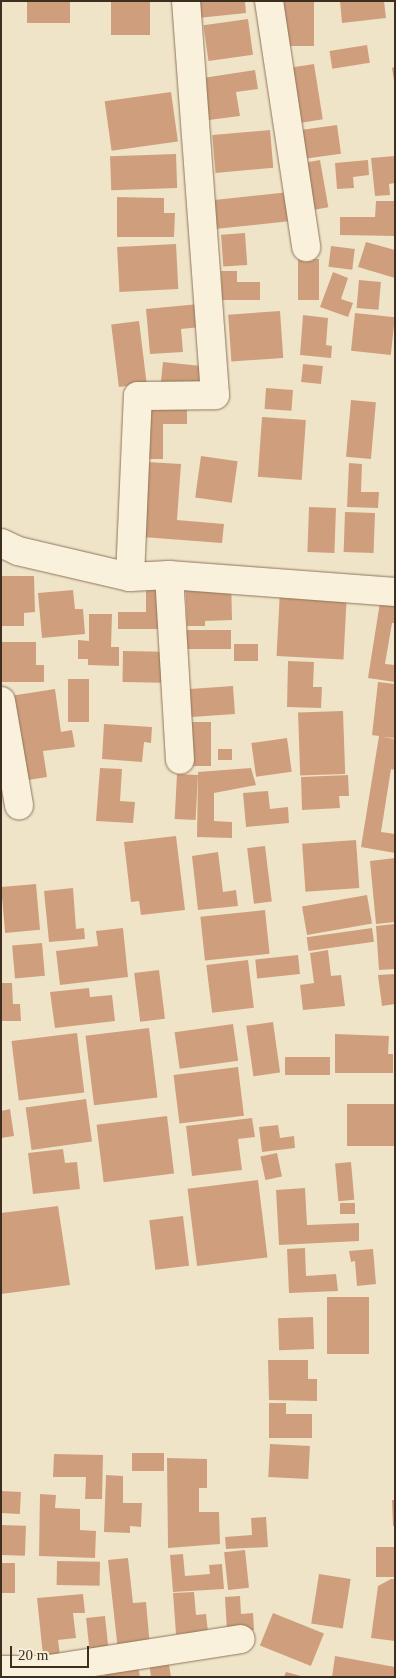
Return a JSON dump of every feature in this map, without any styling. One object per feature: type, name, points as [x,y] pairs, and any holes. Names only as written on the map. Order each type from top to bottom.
[{"type":"street","points":[[130,577],[138,396],[215,396],[186,1]]},
{"type":"street","points":[[269,1],[306,247]]},
{"type":"street","points":[[1,543],[18,551],[130,577],[169,575],[395,592]]},
{"type":"street","points":[[169,575],[180,760]]},
{"type":"street","points":[[1,701],[19,805]]},
{"type":"street","points":[[1,1670],[43,1670],[241,1639]]},
{"type":"building","points":[[27,1],[70,1],[70,23],[27,23]]},
{"type":"building","points":[[111,1],[150,1],[150,35],[111,35]]},
{"type":"building","points":[[196,1],[245,1],[246,13],[198,18]]},
{"type":"building","points":[[284,1],[314,1],[314,46],[284,46]]},
{"type":"building","points":[[340,1],[384,1],[386,18],[342,23]]},
{"type":"building","points":[[248,19],[253,55],[208,61],[203,25]]},
{"type":"building","points":[[367,45],[370,63],[332,69],[329,51]]},
{"type":"building","points":[[314,64],[323,119],[297,123],[288,68]]},
{"type":"building","points":[[395,67],[395,81],[394,81],[392,68]]},
{"type":"building","points":[[255,70],[258,89],[236,92],[240,116],[209,120],[203,78]]},
{"type":"building","points":[[171,92],[178,142],[112,151],[105,101]]},
{"type":"building","points":[[337,125],[341,154],[297,160],[293,131]]},
{"type":"building","points":[[270,130],[273,168],[216,173],[212,135]]},
{"type":"building","points":[[176,154],[177,188],[111,190],[110,156]]},
{"type":"building","points":[[395,156],[395,183],[389,184],[390,195],[375,196],[371,158]]},
{"type":"building","points":[[320,160],[328,207],[305,211],[296,164]]},
{"type":"building","points":[[368,160],[369,175],[353,177],[354,188],[337,189],[335,163]]},
{"type":"building","points":[[290,192],[293,221],[212,229],[209,200]]},
{"type":"building","points":[[117,197],[164,198],[164,213],[175,213],[174,237],[117,237]]},
{"type":"building","points":[[376,201],[395,201],[395,236],[340,235],[340,217],[375,217]]},
{"type":"building","points":[[245,233],[247,265],[223,267],[221,235]]},
{"type":"building","points":[[366,242],[395,250],[395,278],[358,267]]},
{"type":"building","points":[[176,244],[178,289],[119,292],[117,247]]},
{"type":"building","points":[[331,246],[355,249],[352,270],[328,267]]},
{"type":"building","points":[[298,259],[319,259],[319,300],[298,300]]},
{"type":"building","points":[[221,271],[237,271],[237,282],[260,282],[260,300],[222,300]]},
{"type":"building","points":[[333,272],[348,278],[341,299],[353,303],[348,317],[320,307]]},
{"type":"building","points":[[359,280],[381,282],[378,310],[357,308]]},
{"type":"building","points":[[199,304],[201,327],[181,329],[183,352],[150,354],[146,309]]},
{"type":"building","points":[[280,311],[283,358],[231,362],[228,315]]},
{"type":"building","points":[[355,313],[395,317],[391,355],[351,351]]},
{"type":"building","points":[[303,315],[328,318],[326,345],[332,346],[331,358],[300,355]]},
{"type":"building","points":[[139,321],[147,384],[119,387],[111,324]]},
{"type":"building","points":[[163,362],[204,366],[202,387],[161,383]]},
{"type":"building","points":[[303,364],[323,366],[321,384],[301,382]]},
{"type":"building","points":[[266,388],[293,390],[291,411],[265,409]]},
{"type":"building","points":[[351,400],[376,402],[371,459],[346,457]]},
{"type":"building","points":[[142,407],[187,407],[187,424],[163,424],[163,459],[142,459]]},
{"type":"building","points":[[262,417],[306,420],[302,480],[258,477]]},
{"type":"building","points":[[201,456],[238,461],[232,503],[195,498]]},
{"type":"building","points":[[147,462],[181,464],[177,520],[224,524],[222,543],[142,537]]},
{"type":"building","points":[[349,463],[362,464],[361,492],[379,492],[378,508],[347,507]]},
{"type":"building","points":[[309,507],[336,508],[334,553],[307,552]]},
{"type":"building","points":[[345,512],[375,513],[374,553],[344,552]]},
{"type":"building","points":[[1,576],[34,576],[35,612],[24,613],[24,626],[2,626]]},
{"type":"building","points":[[231,576],[232,620],[205,621],[205,626],[187,626],[185,578]]},
{"type":"building","points":[[146,589],[162,589],[162,629],[118,629],[118,612],[146,612]]},
{"type":"building","points":[[73,590],[75,609],[83,609],[85,634],[42,638],[38,593]]},
{"type":"building","points":[[280,590],[347,594],[343,659],[277,656]]},
{"type":"building","points":[[380,602],[395,604],[395,623],[392,623],[385,664],[395,665],[395,682],[368,678]]},
{"type":"building","points":[[89,614],[112,614],[111,647],[119,647],[119,666],[88,665],[88,659],[78,659],[78,640],[89,641]]},
{"type":"building","points":[[182,630],[231,630],[231,649],[182,649]]},
{"type":"building","points":[[1,642],[36,642],[36,665],[44,665],[44,682],[1,682]]},
{"type":"building","points":[[234,644],[258,644],[258,661],[234,661]]},
{"type":"building","points":[[123,651],[164,652],[163,683],[122,682]]},
{"type":"building","points":[[288,661],[314,662],[313,687],[322,687],[321,708],[287,707]]},
{"type":"building","points":[[68,679],[89,679],[89,722],[68,722]]},
{"type":"building","points":[[378,682],[395,684],[395,738],[382,737],[395,739],[395,770],[391,769],[381,832],[395,834],[395,853],[361,847],[379,736],[372,735]]},
{"type":"building","points":[[233,686],[235,714],[188,717],[186,689]]},
{"type":"building","points":[[55,689],[61,732],[72,730],[75,747],[43,751],[47,777],[22,781],[10,696]]},
{"type":"building","points":[[343,711],[345,774],[300,776],[298,713]]},
{"type":"building","points":[[189,722],[211,722],[211,766],[189,766]]},
{"type":"building","points":[[104,724],[152,727],[151,743],[144,742],[142,762],[102,759]]},
{"type":"building","points":[[287,738],[292,772],[256,777],[251,743]]},
{"type":"building","points":[[218,749],[232,749],[232,760],[218,760]]},
{"type":"building","points":[[100,768],[122,769],[120,801],[135,802],[133,823],[96,821]]},
{"type":"building","points":[[251,768],[256,785],[214,793],[214,821],[232,822],[232,838],[197,837],[198,772]]},
{"type":"building","points":[[177,774],[198,775],[196,820],[175,819]]},
{"type":"building","points":[[348,775],[349,796],[339,796],[340,808],[302,810],[301,777]]},
{"type":"building","points":[[268,791],[270,809],[288,807],[289,823],[246,827],[243,793]]},
{"type":"building","points":[[176,836],[185,910],[141,915],[139,901],[131,902],[124,842]]},
{"type":"building","points":[[356,840],[359,888],[305,892],[302,844]]},
{"type":"building","points":[[265,846],[272,902],[254,904],[247,848]]},
{"type":"building","points":[[218,852],[223,892],[236,890],[238,906],[198,910],[192,856]]},
{"type":"building","points":[[395,858],[395,922],[376,924],[370,861]]},
{"type":"building","points":[[36,884],[40,930],[5,933],[1,887]]},
{"type":"building","points":[[73,888],[76,929],[84,928],[85,939],[49,942],[44,891]]},
{"type":"building","points":[[367,895],[372,924],[307,935],[302,906]]},
{"type":"building","points":[[265,910],[270,954],[205,961],[200,917]]},
{"type":"building","points":[[395,924],[395,969],[379,970],[376,926]]},
{"type":"building","points":[[123,928],[128,977],[60,985],[56,951],[98,946],[96,931]]},
{"type":"building","points":[[372,928],[374,942],[309,951],[307,937]]},
{"type":"building","points":[[42,943],[45,976],[15,978],[12,946]]},
{"type":"building","points":[[328,950],[331,976],[341,975],[345,1006],[303,1010],[300,985],[314,983],[310,953]]},
{"type":"building","points":[[298,955],[300,974],[257,978],[255,959]]},
{"type":"building","points":[[248,960],[254,1008],[212,1013],[206,965]]},
{"type":"building","points":[[159,970],[165,1019],[140,1022],[134,973]]},
{"type":"building","points":[[395,974],[395,1004],[382,1006],[378,975]]},
{"type":"building","points":[[1,983],[12,983],[13,1004],[20,1004],[21,1021],[1,1021]]},
{"type":"building","points":[[89,988],[90,997],[112,995],[115,1021],[55,1028],[50,992]]},
{"type":"building","points":[[273,1022],[280,1073],[253,1076],[246,1026]]},
{"type":"building","points":[[233,1024],[238,1061],[180,1069],[175,1032]]},
{"type":"building","points":[[149,1028],[158,1097],[94,1105],[85,1036]]},
{"type":"building","points":[[77,1033],[84,1093],[19,1101],[11,1041]]},
{"type":"building","points":[[335,1034],[389,1036],[388,1054],[393,1054],[393,1073],[335,1073]]},
{"type":"building","points":[[285,1057],[330,1057],[330,1075],[285,1075]]},
{"type":"building","points":[[238,1067],[244,1116],[179,1124],[173,1075]]},
{"type":"building","points":[[86,1099],[92,1142],[32,1150],[26,1107]]},
{"type":"building","points":[[347,1104],[395,1104],[395,1146],[347,1146]]},
{"type":"building","points":[[10,1109],[14,1136],[1,1138],[1,1111]]},
{"type":"building","points":[[167,1116],[174,1174],[104,1182],[97,1125]]},
{"type":"building","points":[[252,1118],[255,1137],[238,1139],[242,1170],[192,1176],[186,1126]]},
{"type":"building","points":[[278,1125],[280,1138],[294,1136],[295,1148],[262,1152],[259,1127]]},
{"type":"building","points":[[63,1149],[65,1163],[77,1162],[80,1189],[33,1194],[28,1153]]},
{"type":"building","points":[[277,1153],[282,1176],[265,1180],[260,1157]]},
{"type":"building","points":[[351,1162],[354,1200],[338,1201],[335,1163]]},
{"type":"building","points":[[258,1180],[268,1257],[197,1266],[188,1189]]},
{"type":"building","points":[[305,1188],[307,1225],[359,1223],[359,1241],[279,1245],[276,1190]]},
{"type":"building","points":[[340,1203],[355,1203],[355,1214],[340,1214]]},
{"type":"building","points":[[58,1206],[70,1285],[1,1294],[1,1213]]},
{"type":"building","points":[[183,1216],[189,1266],[155,1270],[149,1220]]},
{"type":"building","points":[[305,1248],[306,1276],[336,1274],[338,1291],[289,1293],[287,1249]]},
{"type":"building","points":[[373,1249],[376,1284],[357,1286],[355,1261],[351,1262],[349,1251]]},
{"type":"building","points":[[327,1297],[369,1297],[369,1354],[327,1354]]},
{"type":"building","points":[[313,1317],[314,1349],[279,1350],[278,1318]]},
{"type":"building","points":[[268,1360],[308,1360],[308,1379],[317,1379],[317,1401],[269,1400]]},
{"type":"building","points":[[269,1403],[286,1403],[286,1414],[312,1414],[312,1438],[269,1438]]},
{"type":"building","points":[[270,1444],[310,1446],[308,1479],[268,1477]]},
{"type":"building","points":[[132,1453],[164,1453],[164,1471],[132,1471]]},
{"type":"building","points":[[54,1454],[103,1455],[102,1499],[85,1499],[86,1477],[53,1477]]},
{"type":"building","points":[[167,1458],[207,1459],[207,1488],[199,1488],[199,1512],[219,1512],[220,1544],[168,1548]]},
{"type":"building","points":[[106,1475],[123,1476],[123,1503],[142,1503],[141,1527],[130,1526],[130,1533],[104,1532]]},
{"type":"building","points":[[1,1491],[21,1492],[20,1514],[1,1513]]},
{"type":"building","points":[[40,1494],[56,1495],[55,1508],[80,1509],[80,1530],[96,1531],[95,1558],[39,1556]]},
{"type":"building","points":[[392,1500],[395,1500],[395,1526],[393,1526]]},
{"type":"building","points":[[266,1517],[268,1547],[226,1549],[225,1537],[252,1535],[251,1518]]},
{"type":"building","points":[[1,1525],[26,1526],[25,1556],[1,1555]]},
{"type":"building","points":[[376,1547],[395,1547],[395,1577],[376,1577]]},
{"type":"building","points":[[245,1550],[249,1588],[228,1590],[224,1552]]},
{"type":"building","points":[[183,1554],[185,1576],[210,1574],[209,1565],[222,1564],[224,1589],[173,1592],[170,1555]]},
{"type":"building","points":[[128,1558],[133,1603],[146,1602],[150,1647],[118,1651],[108,1560]]},
{"type":"building","points":[[57,1561],[100,1562],[100,1586],[57,1585]]},
{"type":"building","points":[[1,1563],[15,1563],[15,1593],[1,1593]]},
{"type":"building","points":[[319,1574],[351,1579],[343,1628],[311,1623]]},
{"type":"building","points":[[391,1579],[395,1579],[395,1641],[371,1638],[378,1586]]},
{"type":"building","points":[[194,1592],[196,1615],[206,1614],[208,1632],[176,1634],[173,1593]]},
{"type":"building","points":[[83,1594],[85,1613],[73,1613],[76,1638],[58,1640],[61,1663],[44,1665],[37,1598]]},
{"type":"building","points":[[240,1596],[241,1614],[253,1613],[254,1630],[227,1632],[225,1597]]},
{"type":"building","points":[[273,1613],[324,1634],[311,1666],[260,1645]]},
{"type":"building","points":[[105,1616],[109,1652],[90,1654],[86,1618]]},
{"type":"building","points":[[167,1652],[171,1677],[151,1677],[148,1655]]},
{"type":"building","points":[[335,1656],[395,1667],[395,1677],[332,1677]]},
{"type":"building","points":[[137,1660],[140,1677],[105,1677],[104,1665]]},
{"type":"building","points":[[286,1672],[301,1676],[301,1677],[284,1677]]}]
